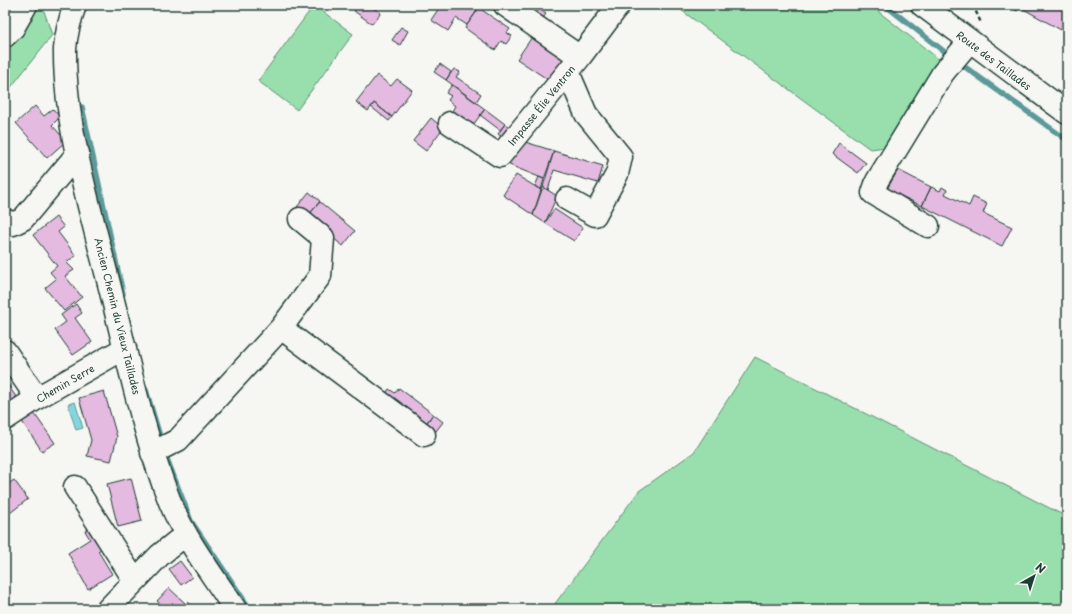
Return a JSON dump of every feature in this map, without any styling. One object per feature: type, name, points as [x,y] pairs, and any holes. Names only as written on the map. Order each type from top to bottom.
[{"type":"street","points":[[5,36],[13,28],[26,5]]},
{"type":"street","name":"Ancien Chemin du Vieux Taillades","points":[[75,5],[70,19],[65,48],[69,106],[78,153],[152,453],[171,503],[186,534],[232,608]]},
{"type":"street","points":[[506,5],[574,64],[586,114],[621,157],[617,174],[595,215],[567,199]]},
{"type":"street","name":"Impasse Élie Ventron","points":[[450,123],[500,156],[619,5]]},
{"type":"street","name":"Route des Taillades","points":[[922,5],[946,13],[969,42],[1067,113]]},
{"type":"street","points":[[928,226],[873,193],[877,181],[944,73],[969,42]]},
{"type":"street","points":[[5,220],[13,224],[23,219],[78,153]]},
{"type":"street","points":[[152,453],[178,440],[281,328],[320,276],[323,238],[300,219]]},
{"type":"street","points":[[281,328],[424,435]]},
{"type":"street","name":"Chemin Serre","points":[[5,418],[125,348]]},
{"type":"street","points":[[5,351],[37,398]]},
{"type":"street","points":[[75,487],[135,581]]},
{"type":"street","points":[[108,609],[160,555],[186,534]]},
{"type":"green space","points":[[5,5],[42,5],[52,35],[5,95]]},
{"type":"green space","points":[[314,5],[353,34],[297,110],[258,81]]},
{"type":"green space","points":[[674,5],[870,5],[945,64],[894,146],[870,149]]},
{"type":"green space","points":[[755,357],[1067,517],[1067,609],[551,609],[639,491],[694,452]]},
{"type":"water","points":[[75,402],[83,428],[76,430],[68,404]]},
{"type":"building","points":[[359,5],[369,5],[381,13],[372,24],[354,11]]},
{"type":"building","points":[[441,5],[475,5],[479,8],[467,25],[456,18],[448,31],[431,20]]},
{"type":"building","points":[[1007,5],[1021,5],[1017,11]]},
{"type":"building","points":[[1021,5],[1067,5],[1067,20],[1061,30],[1020,7]]},
{"type":"building","points":[[479,8],[510,29],[507,33],[512,36],[506,44],[501,41],[495,50],[465,28]]},
{"type":"building","points":[[539,9],[546,14],[543,18],[536,13]]},
{"type":"building","points":[[401,27],[408,31],[400,45],[392,40]]},
{"type":"building","points":[[532,37],[566,59],[550,81],[517,59]]},
{"type":"building","points":[[440,64],[451,72],[446,80],[434,72]]},
{"type":"building","points":[[454,69],[460,72],[456,77],[481,94],[476,102],[446,80]]},
{"type":"building","points":[[377,75],[391,86],[397,79],[412,90],[392,117],[374,103],[368,111],[356,102]]},
{"type":"building","points":[[452,85],[485,109],[473,125],[452,111],[455,106],[448,100],[451,96],[446,93]]},
{"type":"building","points":[[374,103],[392,117],[389,121],[371,107]]},
{"type":"building","points":[[35,106],[44,116],[53,109],[60,117],[52,125],[66,141],[47,158],[16,123]]},
{"type":"building","points":[[485,109],[505,124],[500,130],[480,115]]},
{"type":"building","points":[[431,118],[443,128],[426,151],[413,141]]},
{"type":"building","points":[[505,124],[515,131],[508,141],[498,134]]},
{"type":"building","points":[[522,141],[554,151],[544,179],[507,164]]},
{"type":"building","points":[[839,143],[866,163],[858,173],[832,154]]},
{"type":"building","points":[[554,151],[603,166],[598,183],[554,170],[548,190],[543,187]]},
{"type":"building","points":[[898,170],[931,187],[922,206],[887,189]]},
{"type":"building","points":[[516,175],[541,190],[533,215],[503,195]]},
{"type":"building","points":[[539,177],[544,179],[541,190],[535,186]]},
{"type":"building","points":[[543,187],[557,196],[545,223],[533,215]]},
{"type":"building","points":[[931,187],[940,191],[942,187],[947,190],[945,194],[969,206],[973,197],[987,204],[983,213],[1012,227],[1002,246],[922,206]]},
{"type":"building","points":[[309,192],[320,201],[308,216],[297,207]]},
{"type":"building","points":[[320,202],[355,231],[343,246],[307,217]]},
{"type":"building","points":[[554,209],[583,228],[574,241],[545,223]]},
{"type":"building","points":[[56,217],[64,227],[58,232],[76,256],[66,262],[74,270],[65,276],[82,297],[64,311],[45,288],[56,279],[50,272],[57,266],[33,235]]},
{"type":"building","points":[[76,304],[82,313],[75,318],[92,342],[73,355],[55,330],[66,322],[61,315]]},
{"type":"building","points":[[5,381],[19,401],[5,410]]},
{"type":"building","points":[[399,388],[433,414],[423,428],[383,398],[389,389],[395,393]]},
{"type":"building","points":[[104,391],[117,437],[111,461],[87,456],[91,440],[79,398]]},
{"type":"building","points":[[31,409],[55,443],[42,451],[19,417]]},
{"type":"building","points":[[433,414],[443,422],[433,435],[423,428]]},
{"type":"building","points":[[131,478],[142,521],[118,527],[107,484]]},
{"type":"building","points":[[14,480],[28,499],[10,513],[5,507],[5,486]]},
{"type":"building","points":[[95,525],[107,545],[98,551],[112,574],[88,589],[68,553],[90,539],[85,531]]},
{"type":"building","points":[[180,561],[192,577],[181,585],[169,569]]},
{"type":"building","points":[[169,588],[186,604],[188,602],[196,609],[166,609],[157,601]]},
{"type":"waterway","points":[[885,5],[951,57]]},
{"type":"waterway","points":[[958,62],[1067,140]]},
{"type":"waterway","points":[[82,107],[123,294]]},
{"type":"waterway","points":[[146,390],[162,443]]},
{"type":"waterway","points":[[164,451],[191,521],[250,609]]}]
